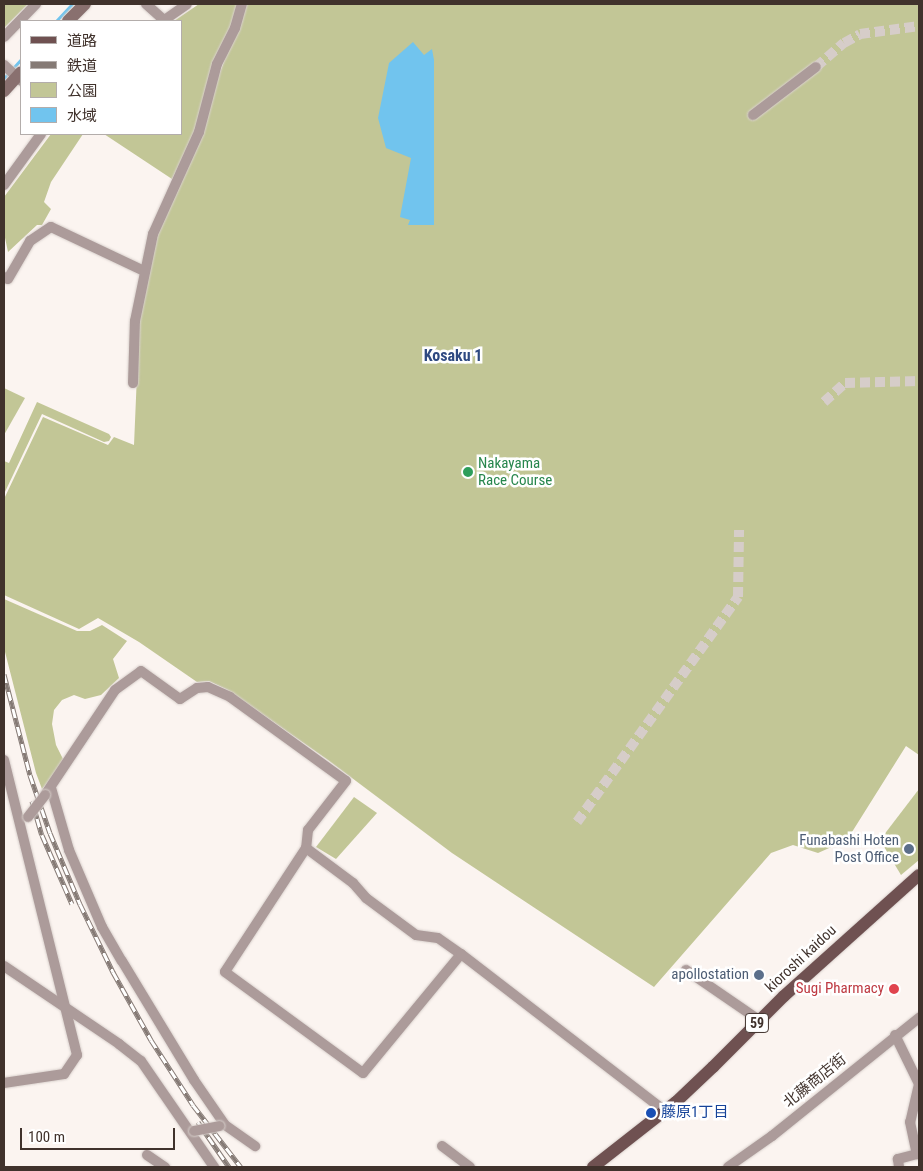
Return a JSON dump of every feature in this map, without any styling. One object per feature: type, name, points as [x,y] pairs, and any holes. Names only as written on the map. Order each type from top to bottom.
[{"type":"main road","name":"kioroshi kaidou","points":[[593,1167],[665,1111],[824,959],[919,875]]},
{"type":"street","points":[[21,20],[36,4]]},
{"type":"street","points":[[69,20],[84,4]]},
{"type":"street","points":[[146,4],[163,20]]},
{"type":"street","points":[[165,20],[187,4]]},
{"type":"street","points":[[133,384],[136,321],[144,271],[153,234],[199,132],[217,64],[235,28],[242,4]]},
{"type":"street","points":[[4,38],[20,21]]},
{"type":"street","points":[[4,65],[20,77],[4,91]]},
{"type":"street","points":[[753,115],[816,68]]},
{"type":"street","points":[[4,185],[40,135]]},
{"type":"street","points":[[4,277],[8,279],[30,240],[51,227],[144,271]]},
{"type":"street","points":[[20,826],[48,792],[98,712],[115,690],[141,671],[180,699],[197,688],[208,686],[230,697],[346,781],[308,830],[306,848],[225,972],[363,1073],[461,954]]},
{"type":"street","points":[[4,760],[77,1055],[64,1074],[5,1082]]},
{"type":"street","points":[[48,792],[69,850],[102,926],[183,1064],[222,1125],[255,1146]]},
{"type":"street","points":[[306,848],[353,883],[366,898],[416,935],[438,938],[461,954],[665,1111]]},
{"type":"street","points":[[4,966],[66,1006],[120,1044],[141,1062],[214,1167]]},
{"type":"street","points":[[686,970],[759,1020]]},
{"type":"street","name":"北藤商店街","points":[[728,1167],[772,1136],[895,1035],[919,1018]]},
{"type":"street","points":[[895,1035],[919,1084],[910,1122],[918,1154],[898,1159],[899,1167]]},
{"type":"street","points":[[191,1132],[222,1125]]},
{"type":"street","points":[[442,1146],[470,1167]]},
{"type":"street","points":[[147,1155],[165,1167]]},
{"type":"green space","points":[[4,4],[28,4],[4,28]]},
{"type":"green space","points":[[199,4],[238,4],[231,27],[211,67],[196,131],[172,179],[106,135],[182,135],[182,20],[175,20]]},
{"type":"green space","name":"Nakayama Race Course","points":[[246,4],[919,4],[919,755],[906,746],[847,840],[818,853],[793,845],[771,853],[654,987],[452,853],[328,760],[228,690],[209,681],[197,682],[139,642],[98,618],[79,629],[4,595],[4,499],[43,417],[108,445],[114,437],[134,445],[139,327],[148,272],[158,235]]},
{"type":"green space","points":[[50,135],[82,135],[51,182],[44,202],[51,209],[42,225],[37,225],[8,252],[4,233],[4,197]]},
{"type":"green space","points":[[4,388],[25,398],[4,435]]},
{"type":"green space","points":[[37,402],[109,434],[111,437],[109,441],[104,442],[42,414],[4,494],[4,461],[9,463]]},
{"type":"green space","points":[[4,599],[77,631],[90,631],[102,625],[127,641],[113,659],[119,678],[101,695],[85,699],[74,695],[62,700],[54,710],[52,724],[56,745],[63,759],[56,773],[42,789],[36,773],[4,648]]},
{"type":"green space","points":[[919,789],[919,860],[901,875],[880,840]]},
{"type":"green space","points":[[354,797],[377,813],[336,859],[316,847]]},
{"type":"water","points":[[413,42],[424,55],[432,49],[434,60],[434,225],[408,225],[410,220],[400,217],[411,158],[386,148],[378,118],[389,63]]},
{"type":"waterway","points":[[57,20],[72,4]]},
{"type":"waterway","points":[[4,78],[20,60]]},
{"type":"tunnel","points":[[816,67],[844,43],[860,34],[919,26]]},
{"type":"tunnel","points":[[824,402],[845,383],[919,381]]},
{"type":"tunnel","points":[[577,822],[738,597],[739,530]]},
{"type":"railway","points":[[4,674],[30,775],[50,833],[80,904],[113,972],[151,1040],[193,1105],[241,1167]]},
{"type":"railway","points":[[32,801],[42,835],[72,904]]},
{"type":"railway","points":[[198,1122],[229,1167]]},
{"type":"place","name":"Nakayama Race Course","points":[[468,472]]},
{"type":"place","name":"Funabashi Hoten Post Office","points":[[909,849]]},
{"type":"place","name":"apollostation","points":[[759,975]]},
{"type":"place","name":"Sugi Pharmacy","points":[[894,989]]},
{"type":"place","name":"藤原1丁目","points":[[651,1113]]},
{"type":"district","name":"Kosaku 1","points":[[453,356]]}]
